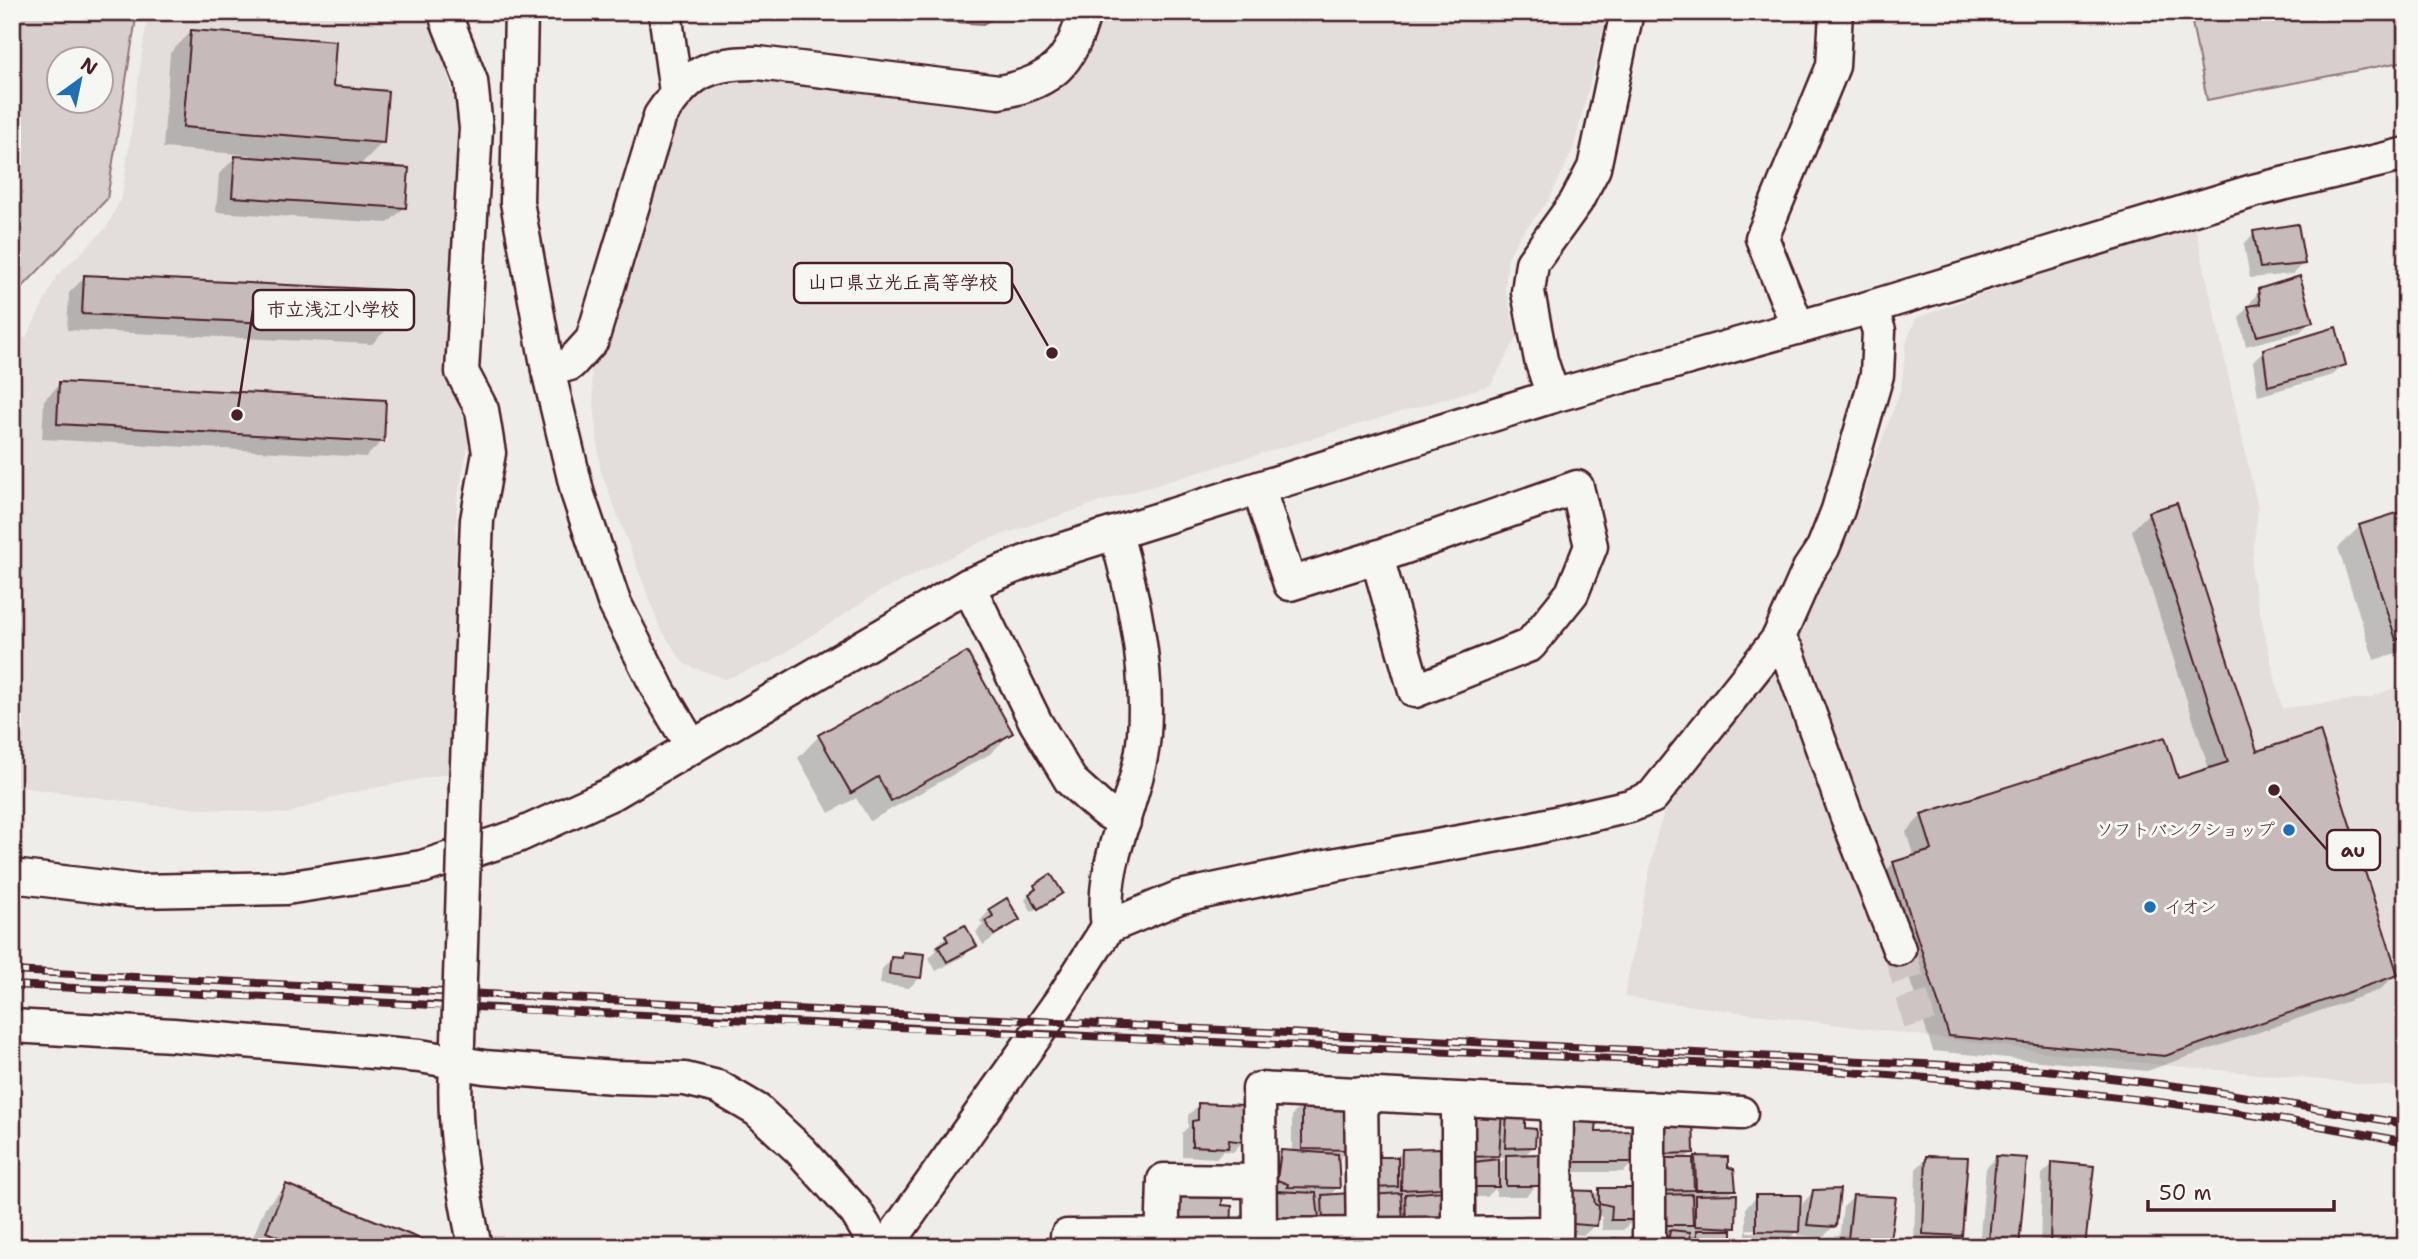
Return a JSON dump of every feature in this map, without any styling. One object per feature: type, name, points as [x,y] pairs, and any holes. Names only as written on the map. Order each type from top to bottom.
[{"type":"street","points":[[450,12],[447,20],[471,81],[476,128],[462,372],[482,410],[489,453],[477,520],[457,1052],[457,1119],[465,1204],[475,1247]]},
{"type":"street","points":[[521,12],[517,202],[548,370],[578,495],[614,603],[660,693],[692,747]]},
{"type":"street","points":[[665,12],[676,92]]},
{"type":"street","points":[[548,370],[570,364],[592,340],[660,116],[676,92],[700,73],[726,62],[999,92],[1022,88],[1047,77],[1064,61],[1079,36],[1084,12]]},
{"type":"street","points":[[1553,396],[1541,360],[1528,292],[1532,263],[1576,202],[1594,168],[1627,12]]},
{"type":"street","points":[[1798,327],[1762,238],[1833,66],[1836,12]]},
{"type":"street","points":[[12,876],[151,891],[286,888],[422,867],[518,836],[615,792],[968,585],[1038,557],[1259,491],[1553,396],[1871,307],[2253,191],[2406,154]]},
{"type":"street","points":[[886,1247],[1064,996],[1108,927],[1181,897],[1332,865],[1520,831],[1630,806],[1652,797],[1778,639],[1838,510],[1877,374],[1879,331],[1871,307]]},
{"type":"street","points":[[1259,491],[1290,584],[1577,488],[1591,546],[1572,593],[1530,645],[1415,691],[1377,557]]},
{"type":"street","points":[[1108,927],[1105,903],[1110,865],[1124,822],[1144,735],[1144,679],[1125,567],[1116,534]]},
{"type":"street","points":[[968,585],[1035,723],[1071,781],[1102,809],[1124,822]]},
{"type":"street","points":[[1778,639],[1787,651],[1847,817],[1899,949]]},
{"type":"street","points":[[12,1026],[173,1035],[420,1056],[457,1052],[614,1077],[685,1079],[718,1087],[757,1110],[800,1150],[856,1212],[877,1247]]},
{"type":"street","points":[[1260,1241],[1259,1089],[1741,1113]]},
{"type":"street","points":[[1361,1093],[1363,1241]]},
{"type":"street","points":[[1458,1100],[1458,1240]]},
{"type":"street","points":[[1067,1247],[1067,1236],[1162,1242],[1556,1240],[1557,1102]]},
{"type":"street","points":[[1649,1108],[1649,1247]]},
{"type":"street","points":[[1162,1242],[1164,1180],[1259,1181]]},
{"type":"shaded area","points":[[12,12],[137,12],[107,199],[12,298]]},
{"type":"shaded area","points":[[148,12],[429,12],[457,107],[460,170],[453,245],[455,393],[470,437],[457,501],[450,773],[341,795],[287,814],[160,806],[12,786],[12,338],[26,338],[57,276],[106,228],[122,196]]},
{"type":"shaded area","points":[[800,12],[1004,12],[983,24]]},
{"type":"shaded area","points":[[1095,12],[1608,12],[1573,150],[1549,200],[1520,236],[1508,257],[1505,288],[1517,337],[1491,385],[1103,501],[983,541],[877,593],[771,662],[725,679],[684,664],[660,628],[600,469],[590,362],[673,108],[716,73],[1007,99]]},
{"type":"shaded area","points":[[2190,12],[2406,12],[2406,61],[2207,100]]},
{"type":"shaded area","points":[[2194,221],[2258,508],[2251,573],[2282,708],[2369,698],[2406,683],[2406,1088],[2099,1059],[1624,997],[1658,829],[1666,809],[1756,693],[1863,500],[1868,477],[1901,389],[1906,343],[1916,318],[2127,241]]},
{"type":"building","points":[[191,30],[336,41],[333,86],[388,91],[384,143],[183,127]]},
{"type":"building","points":[[235,156],[409,168],[406,208],[232,197]]},
{"type":"building","points":[[2298,224],[2305,264],[2260,268],[2253,231]]},
{"type":"building","points":[[84,275],[391,290],[390,329],[82,314]]},
{"type":"building","points":[[2300,276],[2313,322],[2257,336],[2248,306],[2260,304],[2258,289]]},
{"type":"building","points":[[2336,327],[2346,365],[2268,386],[2263,349]]},
{"type":"building","points":[[59,382],[386,400],[384,442],[57,424]]},
{"type":"building","points":[[2177,503],[2257,751],[2320,731],[2398,975],[2165,1056],[1949,1036],[1893,862],[1932,850],[1921,814],[2165,737],[2178,778],[2228,762],[2148,512]]},
{"type":"building","points":[[2406,510],[2406,636],[2396,640],[2359,525]]},
{"type":"building","points":[[967,652],[1013,733],[891,801],[878,777],[851,793],[818,735]]},
{"type":"building","points":[[1051,874],[1063,893],[1038,909],[1029,894],[1036,889],[1034,885]]},
{"type":"building","points":[[1007,898],[1020,920],[994,935],[985,921],[993,916],[989,909]]},
{"type":"building","points":[[965,925],[977,946],[947,962],[938,946],[948,941],[945,935]]},
{"type":"building","points":[[903,952],[924,954],[921,978],[889,974],[891,957],[902,958]]},
{"type":"building","points":[[1198,1103],[1243,1105],[1245,1142],[1229,1140],[1228,1148],[1192,1146],[1192,1121],[1198,1120]]},
{"type":"building","points":[[1302,1103],[1349,1108],[1350,1150],[1302,1149]]},
{"type":"building","points":[[1502,1111],[1499,1156],[1467,1157],[1463,1113]]},
{"type":"building","points":[[1525,1111],[1525,1128],[1536,1129],[1535,1147],[1505,1148],[1507,1112]]},
{"type":"building","points":[[1563,1115],[1597,1118],[1596,1132],[1635,1131],[1636,1162],[1563,1162]]},
{"type":"building","points":[[1657,1115],[1693,1116],[1694,1153],[1659,1154]]},
{"type":"building","points":[[1440,1148],[1441,1188],[1401,1190],[1402,1149]]},
{"type":"building","points":[[1281,1150],[1338,1154],[1340,1188],[1287,1187],[1288,1184],[1277,1180]]},
{"type":"building","points":[[1540,1154],[1539,1186],[1506,1186],[1506,1155]]},
{"type":"building","points":[[1695,1156],[1728,1157],[1728,1167],[1734,1169],[1736,1190],[1696,1190]]},
{"type":"building","points":[[1926,1156],[1968,1157],[1962,1236],[1923,1234]]},
{"type":"building","points":[[1996,1156],[2027,1158],[2019,1247],[1989,1240]]},
{"type":"building","points":[[1368,1157],[1398,1157],[1398,1187],[1369,1188]]},
{"type":"building","points":[[1665,1158],[1693,1158],[1694,1190],[1656,1191]]},
{"type":"building","points":[[1499,1159],[1499,1187],[1474,1187],[1474,1162]]},
{"type":"building","points":[[2052,1162],[2094,1166],[2085,1247],[2050,1247]]},
{"type":"building","points":[[286,1184],[440,1247],[301,1247],[266,1232]]},
{"type":"building","points":[[1223,1186],[1222,1205],[1232,1206],[1231,1230],[1177,1224],[1175,1187]]},
{"type":"building","points":[[1599,1188],[1634,1188],[1635,1220],[1611,1220],[1612,1206],[1599,1203]]},
{"type":"building","points":[[1840,1189],[1836,1227],[1807,1225],[1813,1190]]},
{"type":"building","points":[[1562,1190],[1593,1191],[1595,1204],[1599,1206],[1597,1226],[1562,1223]]},
{"type":"building","points":[[1275,1191],[1316,1193],[1320,1227],[1273,1226]]},
{"type":"building","points":[[1443,1191],[1443,1227],[1406,1223],[1405,1194]]},
{"type":"building","points":[[1350,1193],[1351,1224],[1323,1224],[1322,1195]]},
{"type":"building","points":[[1401,1193],[1403,1220],[1371,1221],[1370,1195]]},
{"type":"building","points":[[1692,1194],[1693,1225],[1656,1225],[1656,1195]]},
{"type":"building","points":[[1737,1194],[1736,1228],[1695,1226],[1695,1195]]},
{"type":"building","points":[[1756,1195],[1801,1195],[1799,1232],[1756,1231]]},
{"type":"building","points":[[1853,1195],[1896,1197],[1890,1241],[1848,1239]]},
{"type":"building","points":[[1670,1230],[1690,1232],[1691,1247],[1660,1247],[1659,1237],[1669,1237]]},
{"type":"building","points":[[1697,1230],[1732,1230],[1732,1247],[1697,1247]]},
{"type":"building","points":[[1612,1238],[1640,1239],[1639,1247],[1612,1247]]},
{"type":"building","points":[[1581,1244],[1609,1245],[1609,1247],[1581,1247]]},
{"type":"tunnel","points":[[1899,949],[1920,1024]]},
{"type":"railway","points":[[12,971],[2046,1070],[2200,1089],[2406,1124]]},
{"type":"railway","points":[[12,985],[961,1031],[1560,1056],[1844,1072],[2126,1098],[2266,1117],[2406,1142]]},
{"type":"place","name":"山口県立光丘高等学校","points":[[1052,353]]},
{"type":"place","name":"市立浅江小学校","points":[[237,415]]},
{"type":"place","name":"au","points":[[2274,790]]},
{"type":"place","name":"ソフトバンクショップ","points":[[2289,830]]},
{"type":"place","name":"イオン","points":[[2150,907]]}]
